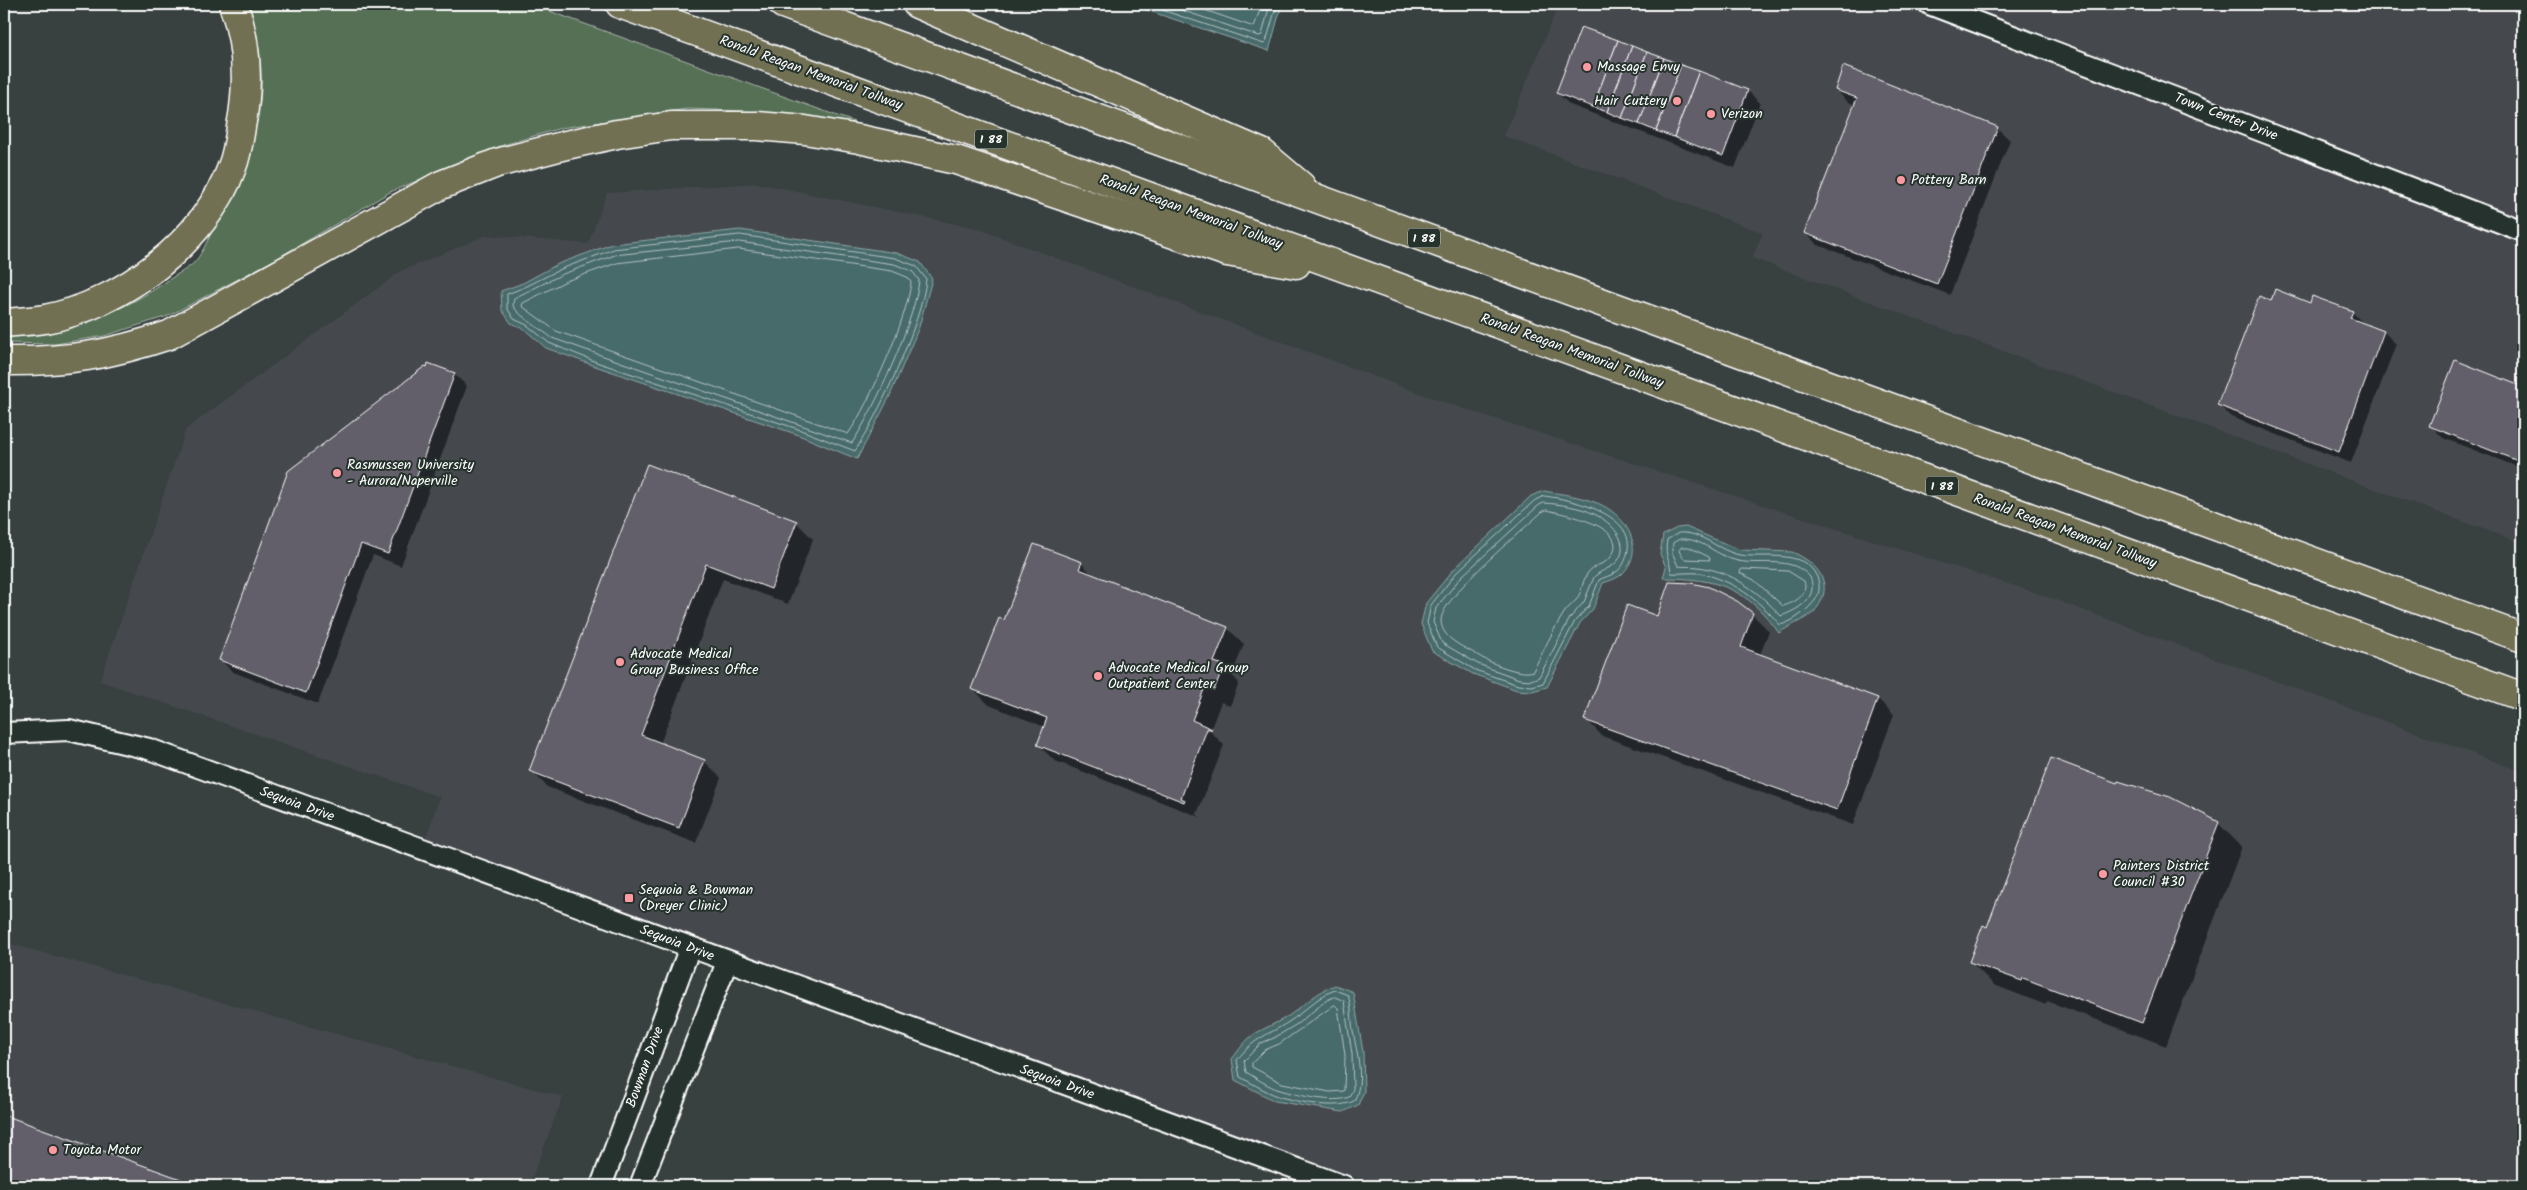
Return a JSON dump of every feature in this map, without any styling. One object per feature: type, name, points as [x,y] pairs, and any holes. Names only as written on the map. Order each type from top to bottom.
[{"type":"highway","points":[[4,323],[46,319],[78,309],[114,293],[141,278],[168,258],[207,214],[232,168],[245,105],[247,73],[244,40],[233,4]]},
{"type":"highway","name":"Ronald Reagan Memorial Tollway","points":[[620,4],[2523,698]]},
{"type":"highway","name":"I 88","points":[[783,4],[2523,638]]},
{"type":"highway","points":[[917,4],[1262,153],[1315,198]]},
{"type":"highway","points":[[4,361],[80,359],[125,350],[169,335],[441,186],[497,163],[617,134],[670,126],[757,126],[805,130],[859,139],[956,160],[1227,252],[1362,275]]},
{"type":"street","name":"Town Center Drive","points":[[1929,4],[2523,231]]},
{"type":"street","name":"Sequoia Drive","points":[[4,733],[69,730],[149,749],[727,962],[1344,1186]]},
{"type":"street","name":"Bowman Drive","points":[[600,1186],[690,947]]},
{"type":"street","points":[[640,1186],[727,962]]},
{"type":"shaded area","points":[[1559,4],[2523,4],[2523,544],[1752,258],[1763,233],[1504,136]]},
{"type":"shaded area","points":[[757,183],[976,228],[1446,403],[2042,595],[2523,772],[2523,1186],[1380,1186],[424,842],[440,797],[100,681],[186,429],[401,271],[487,235],[588,244],[607,193]]},
{"type":"shaded area","points":[[4,942],[563,1097],[529,1186],[4,1186]]},
{"type":"green space","points":[[247,4],[530,4],[854,122],[854,124],[744,111],[687,109],[561,128],[500,146],[390,192],[276,259],[168,316],[104,336],[55,344],[4,343],[4,337],[49,331],[91,320],[111,312],[151,292],[189,267],[198,258],[238,181],[254,137],[261,91],[261,67],[258,44]]},
{"type":"water","points":[[1128,4],[1282,4],[1269,51]]},
{"type":"water","points":[[740,230],[897,253],[920,262],[932,279],[919,327],[889,398],[857,459],[796,434],[546,348],[524,329],[511,323],[502,310],[501,291],[523,283],[558,264],[612,244]]},
{"type":"water","points":[[1544,491],[1597,503],[1617,515],[1630,534],[1633,544],[1633,555],[1629,565],[1621,575],[1603,583],[1593,609],[1580,623],[1547,687],[1532,691],[1517,690],[1473,674],[1432,651],[1421,624],[1426,603],[1453,570],[1531,496]]},
{"type":"water","points":[[1686,527],[1740,550],[1792,552],[1802,557],[1817,569],[1822,577],[1824,594],[1820,603],[1813,613],[1779,633],[1755,605],[1729,589],[1699,580],[1663,578],[1666,567],[1660,554],[1663,535],[1677,528]]},
{"type":"water","points":[[1335,985],[1353,992],[1363,1052],[1364,1091],[1358,1105],[1343,1112],[1275,1101],[1235,1080],[1232,1059],[1249,1038],[1282,1020],[1317,995]]},
{"type":"building","name":"Massage Envy","points":[[1581,27],[1618,40],[1593,107],[1556,93]]},
{"type":"building","points":[[1618,40],[1632,46],[1607,112],[1593,107]]},
{"type":"building","points":[[1632,46],[1647,52],[1622,118],[1607,112]]},
{"type":"building","points":[[1647,52],[1664,58],[1639,124],[1622,118]]},
{"type":"building","points":[[1664,58],[1681,65],[1656,131],[1639,124]]},
{"type":"building","name":"Hair Cuttery","points":[[1681,65],[1699,71],[1674,137],[1656,131]]},
{"type":"building","name":"Pottery Barn","points":[[1843,66],[1998,127],[1937,284],[1804,233],[1857,98],[1835,90]]},
{"type":"building","name":"Verizon","points":[[1699,71],[1748,90],[1723,156],[1674,137]]},
{"type":"building","points":[[2275,289],[2310,303],[2312,296],[2353,311],[2350,318],[2384,331],[2339,452],[2217,405],[2259,296],[2271,301]]},
{"type":"building","points":[[2455,360],[2523,387],[2523,463],[2429,426]]},
{"type":"building","points":[[428,363],[455,373],[388,554],[361,544],[306,693],[219,660],[288,471],[425,366],[427,367]]},
{"type":"building","name":"Advocate Medical Group Business Office","points":[[647,464],[797,521],[771,589],[706,564],[641,735],[705,760],[679,828],[529,771]]},
{"type":"building","name":"Advocate Medical Group Outpatient Center","points":[[1034,544],[1082,562],[1079,569],[1228,627],[1214,662],[1224,665],[1214,690],[1205,687],[1192,720],[1212,729],[1207,729],[1181,798],[1185,800],[1184,802],[1037,745],[1047,718],[971,689],[999,618],[1004,620]]},
{"type":"building","points":[[1669,582],[1691,583],[1709,587],[1737,601],[1753,613],[1741,647],[1878,698],[1837,810],[1584,720],[1627,605],[1657,616]]},
{"type":"building","name":"Painters District Council #30","points":[[2051,758],[2117,783],[2118,781],[2170,797],[2219,822],[2142,1023],[2023,978],[2022,981],[1969,962],[1983,925],[1987,927]]},
{"type":"building","name":"Toyota Motor","points":[[4,1115],[200,1186],[4,1186]]},
{"type":"place","name":"Massage Envy","points":[[1587,67]]},
{"type":"place","name":"Hair Cuttery","points":[[1677,101]]},
{"type":"place","name":"Verizon","points":[[1711,114]]},
{"type":"place","name":"Pottery Barn","points":[[1901,180]]},
{"type":"place","name":"Rasmussen University - Aurora/Naperville","points":[[337,473]]},
{"type":"place","name":"Advocate Medical Group Business Office","points":[[620,662]]},
{"type":"place","name":"Advocate Medical Group Outpatient Center","points":[[1098,676]]},
{"type":"place","name":"Painters District Council #30","points":[[2103,874]]},
{"type":"place","name":"Sequoia & Bowman (Dreyer Clinic)","points":[[629,898]]},
{"type":"place","name":"Toyota Motor","points":[[53,1150]]}]
